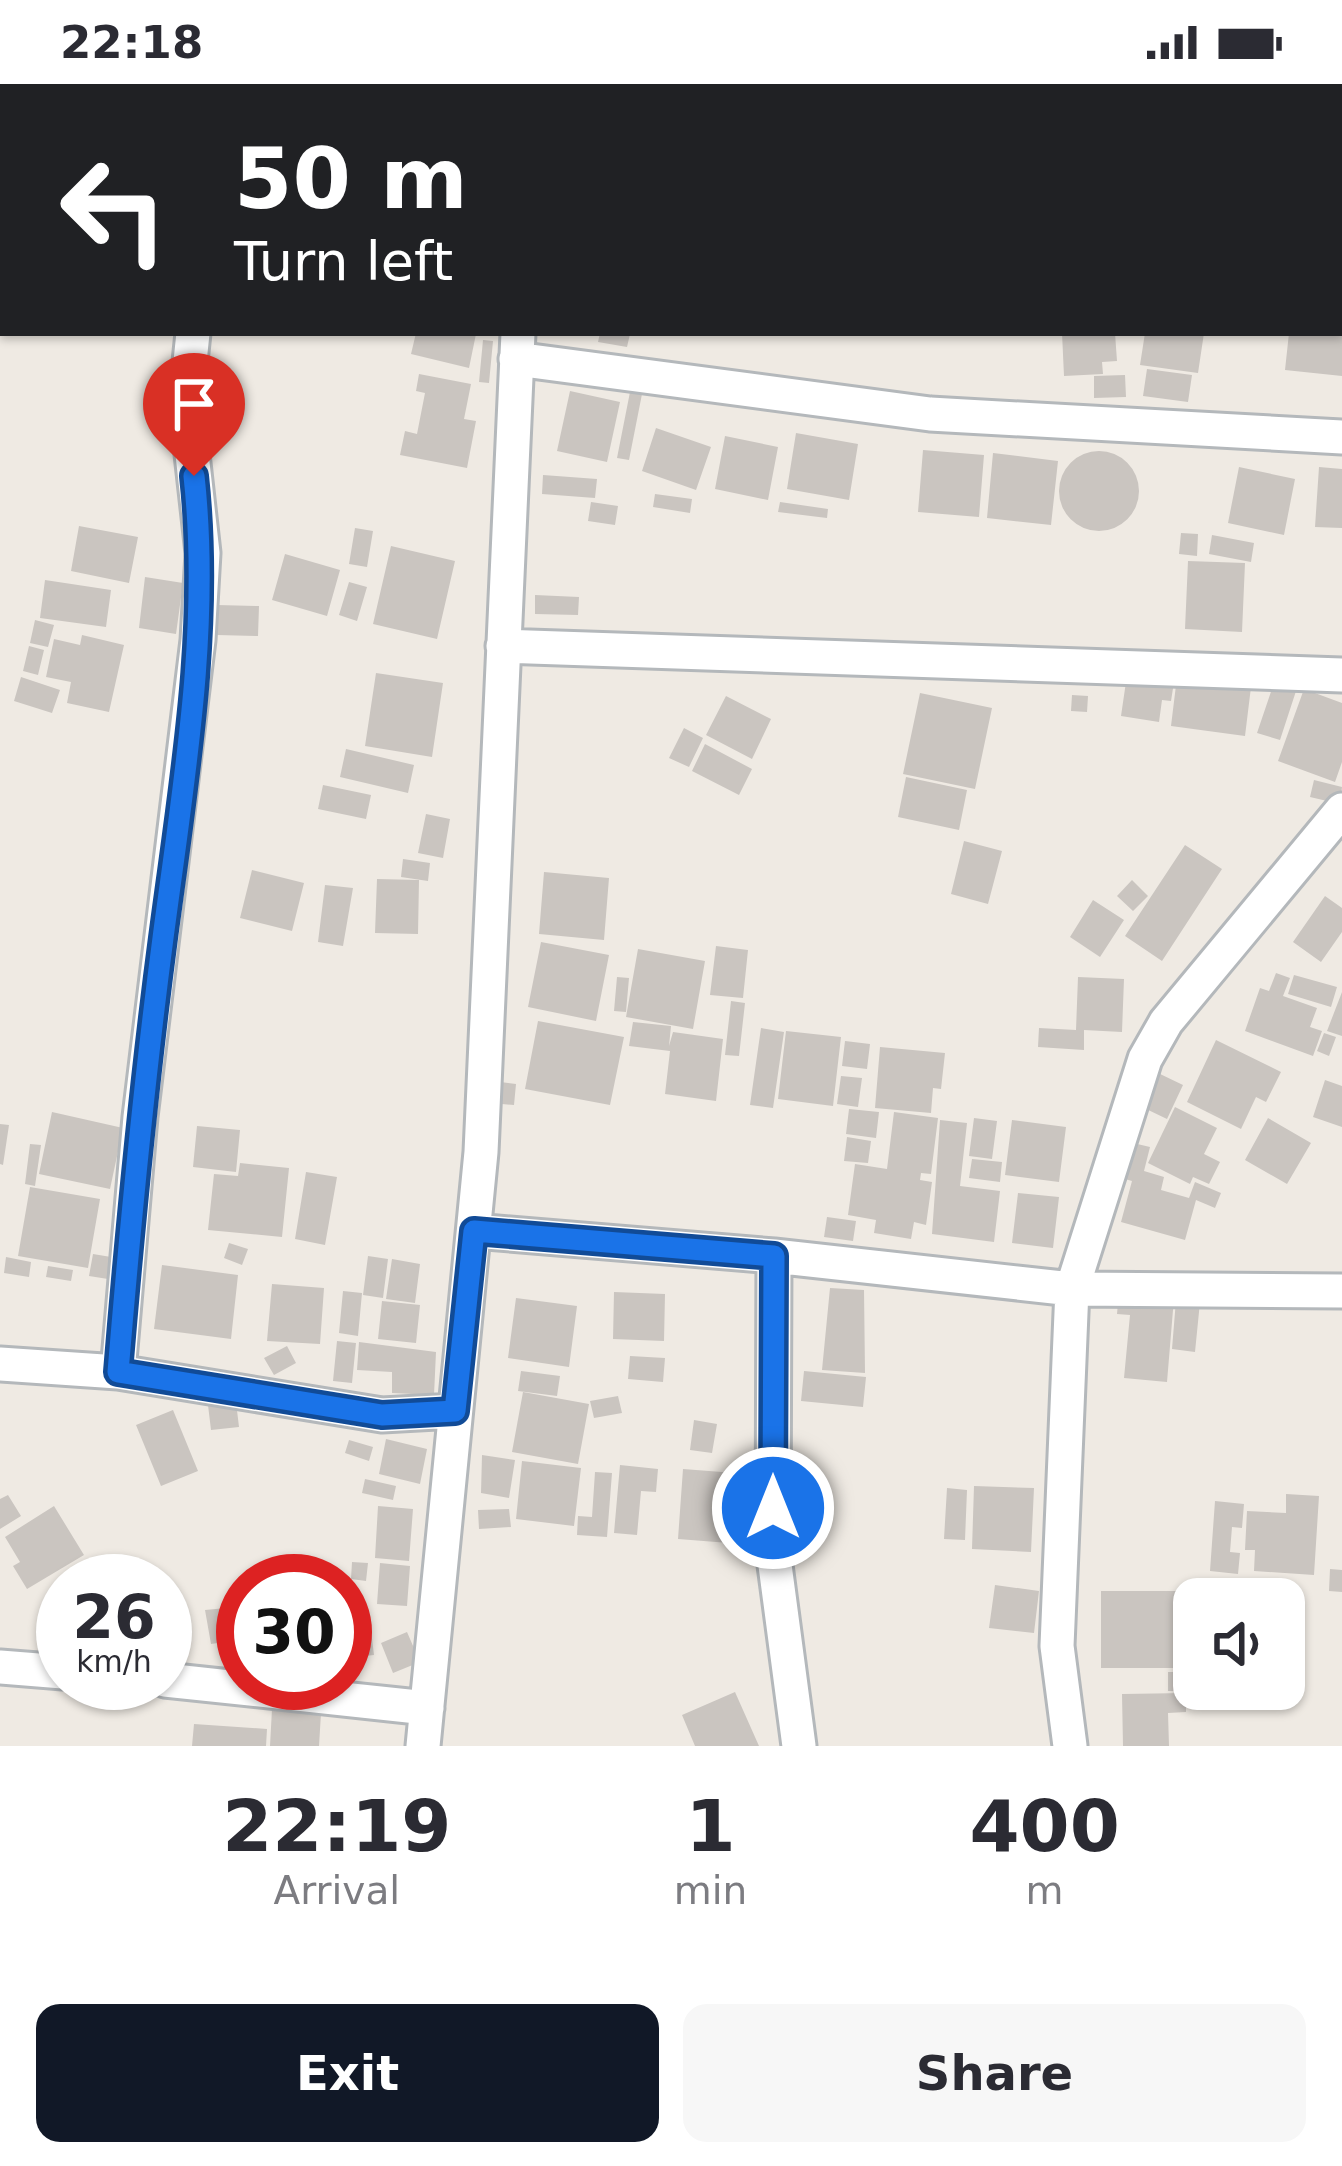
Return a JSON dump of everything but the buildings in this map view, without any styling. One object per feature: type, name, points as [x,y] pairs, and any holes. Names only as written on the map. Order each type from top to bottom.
[{"type":"street","points":[[118,1372],[140,1117],[198,640],[203,553],[186,400],[193,336]]},
{"type":"street","points":[[423,1746],[474,1231],[517,346],[931,414],[1342,437]]},
{"type":"street","points":[[502,646],[1342,675]]},
{"type":"street","points":[[1070,1746],[1057,1646],[1072,1289],[1145,1059],[1166,1022],[1342,810]]},
{"type":"street","points":[[474,1231],[774,1256],[1072,1289],[1342,1292]]},
{"type":"street","points":[[774,1256],[773,1550],[799,1746]]},
{"type":"street","points":[[0,1364],[118,1372],[382,1415],[455,1411]]},
{"type":"street","points":[[0,1667],[36,1670]]},
{"type":"street","points":[[192,1683],[427,1708]]},
{"type":"route","points":[[194,476],[203,553],[198,640],[140,1117],[118,1372],[382,1415],[455,1411],[474,1231],[774,1256],[773,1508]]}]
